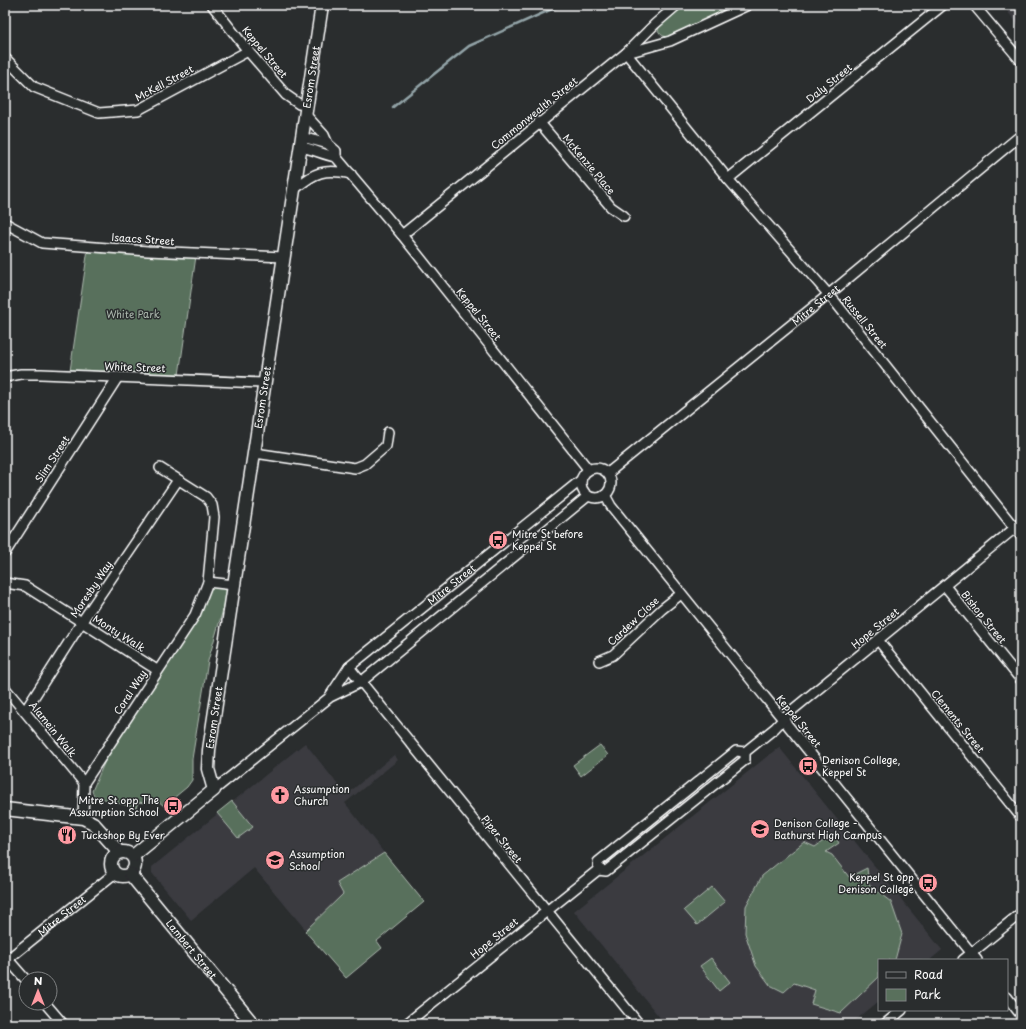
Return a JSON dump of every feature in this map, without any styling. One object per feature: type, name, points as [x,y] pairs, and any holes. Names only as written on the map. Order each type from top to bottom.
[{"type":"street","name":"Keppel Street","points":[[212,5],[248,51],[288,97],[306,110],[324,135],[328,144],[336,151],[336,157],[402,235],[588,469]]},
{"type":"street","name":"Esrom Street","points":[[214,790],[208,769],[209,750],[322,5]]},
{"type":"street","name":"Commonwealth Street","points":[[402,235],[626,53],[655,24],[677,5]]},
{"type":"street","points":[[626,53],[670,40],[748,5]]},
{"type":"street","name":"Daly Street","points":[[728,179],[943,5]]},
{"type":"street","points":[[974,5],[1021,61]]},
{"type":"street","name":"McKell Street","points":[[5,58],[34,87],[99,113],[138,110],[248,51]]},
{"type":"street","name":"Russell Street","points":[[626,53],[728,179],[828,295],[1019,529]]},
{"type":"street","name":"McKenzie Place","points":[[540,122],[611,208],[624,216]]},
{"type":"street","name":"Mitre Street","points":[[608,473],[828,295],[1021,135]]},
{"type":"street","points":[[301,142],[328,144]]},
{"type":"street","points":[[301,142],[308,148],[336,157]]},
{"type":"street","points":[[295,189],[312,176],[319,173],[330,171],[351,174]]},
{"type":"street","name":"Isaacs Street","points":[[5,223],[42,243],[148,251],[284,257]]},
{"type":"street","name":"White Street","points":[[5,377],[21,374],[41,374],[264,383]]},
{"type":"street","name":"Slim Street","points":[[5,553],[118,378]]},
{"type":"street","points":[[255,453],[356,468],[365,464],[386,446],[388,432]]},
{"type":"street","name":"Coral Way","points":[[84,783],[157,670],[195,615],[208,582],[214,517],[212,505],[206,497],[160,468]]},
{"type":"street","points":[[601,468],[608,473],[611,485],[610,489],[605,495],[598,498],[588,496],[582,489],[581,480],[583,474],[588,469],[601,468]]},
{"type":"street","name":"Moresby Way","points":[[25,711],[82,622],[178,480]]},
{"type":"street","name":"Mitre Street","points":[[330,697],[349,667],[581,480]]},
{"type":"street","name":"Keppel Street","points":[[605,495],[611,506],[681,594],[784,719],[974,957]]},
{"type":"street","name":"Mitre Street","points":[[133,856],[330,697],[361,682],[588,496]]},
{"type":"street","name":"Hope Street","points":[[406,1024],[598,870],[606,871],[745,760],[745,752],[775,728],[796,706],[945,586],[1019,529]]},
{"type":"street","points":[[208,582],[234,585]]},
{"type":"street","name":"Monty Walk","points":[[5,583],[25,586],[157,670]]},
{"type":"street","name":"Bishop Street","points":[[945,586],[1021,680]]},
{"type":"street","name":"Cardew Close","points":[[599,661],[613,655],[662,609],[681,594]]},
{"type":"street","name":"Clements Street","points":[[878,640],[1021,817]]},
{"type":"street","name":"Piper Street","points":[[349,667],[639,1024]]},
{"type":"street","name":"Alamein Walk","points":[[5,688],[84,783]]},
{"type":"street","points":[[83,818],[84,783]]},
{"type":"street","points":[[5,809],[83,818],[93,823],[116,855]]},
{"type":"street","points":[[126,852],[133,856],[135,859],[135,867],[130,874],[122,876],[115,873],[111,863],[116,855],[126,852]]},
{"type":"street","name":"Mitre Street","points":[[7,958],[115,873]]},
{"type":"street","name":"Lambert Street","points":[[130,874],[253,1024]]},
{"type":"street","points":[[974,957],[1021,913]]},
{"type":"street","points":[[7,958],[18,971]]},
{"type":"street","points":[[1008,998],[1021,1015]]},
{"type":"street","points":[[52,1011],[63,1024]]},
{"type":"street","points":[[885,1024],[901,1011]]},
{"type":"shaded area","points":[[1002,5],[1021,5],[1021,28]]},
{"type":"shaded area","name":"Assumption School","points":[[305,743],[346,795],[394,755],[398,760],[345,803],[424,902],[377,941],[382,948],[346,978],[254,868],[191,920],[152,873],[152,867]]},
{"type":"shaded area","name":"Denison College - Bathurst High Campus","points":[[779,747],[942,950],[931,959],[878,959],[878,1002],[851,1024],[665,1024],[574,911]]},
{"type":"green space","points":[[683,5],[738,5],[669,37],[665,37],[658,30],[662,22]]},
{"type":"green space","name":"White Park","points":[[88,249],[196,256],[179,375],[70,371]]},
{"type":"green space","points":[[207,586],[229,589],[208,661],[192,759],[192,780],[187,787],[164,806],[157,800],[147,798],[145,803],[138,802],[136,808],[94,796],[92,791],[105,761],[204,601]]},
{"type":"green space","points":[[600,745],[608,755],[581,776],[573,765]]},
{"type":"green space","points":[[232,801],[253,827],[238,838],[217,813]]},
{"type":"green space","points":[[833,834],[839,843],[826,852],[832,855],[849,877],[867,868],[869,885],[891,902],[902,934],[895,959],[878,959],[878,978],[841,1013],[811,1004],[815,990],[794,983],[784,992],[770,985],[756,966],[745,933],[746,906],[762,876],[804,842],[815,847]]},
{"type":"green space","points":[[384,853],[424,902],[377,941],[382,948],[346,978],[305,931],[343,894],[337,883]]},
{"type":"green space","points":[[712,887],[725,902],[697,925],[684,910]]},
{"type":"green space","points":[[711,958],[730,982],[719,991],[700,966]]},
{"type":"waterway","points":[[393,107],[469,46],[561,5]]},
{"type":"place","name":"Mitre St before Keppel St","points":[[498,540]]},
{"type":"place","name":"Denison College, Keppel St","points":[[808,766]]},
{"type":"place","name":"Assumption Church","points":[[280,795]]},
{"type":"place","name":"Mitre St opp The Assumption School","points":[[173,806]]},
{"type":"place","name":"Denison College - Bathurst High Campus","points":[[760,829]]},
{"type":"place","name":"Tuckshop By Ever","points":[[67,835]]},
{"type":"place","name":"Assumption School","points":[[275,860]]},
{"type":"place","name":"Keppel St opp Denison College","points":[[928,883]]}]
